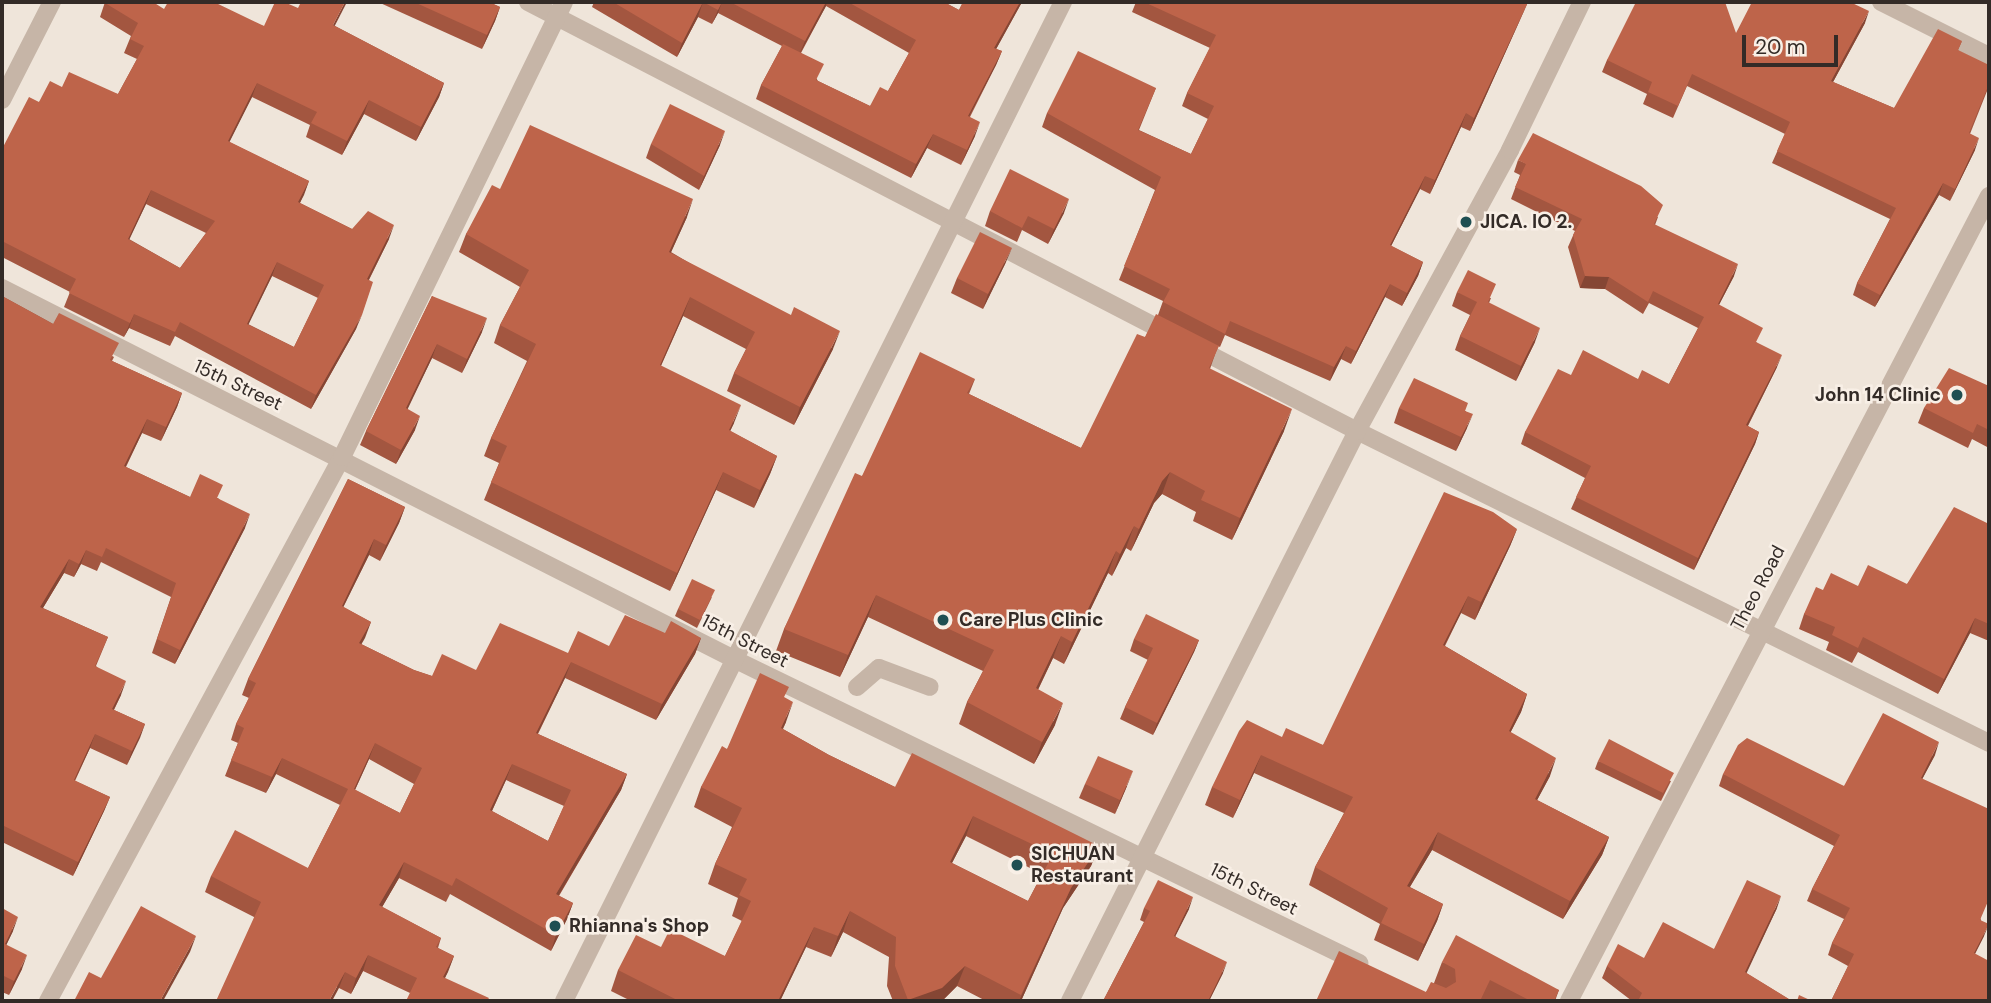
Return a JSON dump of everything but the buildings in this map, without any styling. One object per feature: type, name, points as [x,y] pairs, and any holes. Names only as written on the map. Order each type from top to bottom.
[{"type":"street","points":[[2,100],[52,2]]},
{"type":"street","points":[[528,2],[560,9],[950,221],[1357,430],[1989,743]]},
{"type":"street","points":[[564,1001],[738,661],[950,221],[1063,2]]},
{"type":"street","points":[[1070,1001],[1357,430],[1510,150],[1582,2]]},
{"type":"street","points":[[1881,2],[1989,56]]},
{"type":"street","points":[[48,1001],[342,457],[560,9]]},
{"type":"street","name":"Theo Road","points":[[1569,1001],[1761,628],[1989,196]]},
{"type":"street","name":"15th Street","points":[[2,288],[129,357],[342,457],[738,661],[1380,973]]},
{"type":"street","points":[[857,687],[879,668],[930,687]]},
{"type":"place","name":"JICA. IO 2.","points":[[1466,222]]},
{"type":"place","name":"John 14 Clinic","points":[[1957,395]]},
{"type":"place","name":"Care Plus Clinic","points":[[943,620]]},
{"type":"place","name":"SICHUAN Restaurant","points":[[1017,865]]},
{"type":"place","name":"Rhianna's Shop","points":[[555,926]]}]
